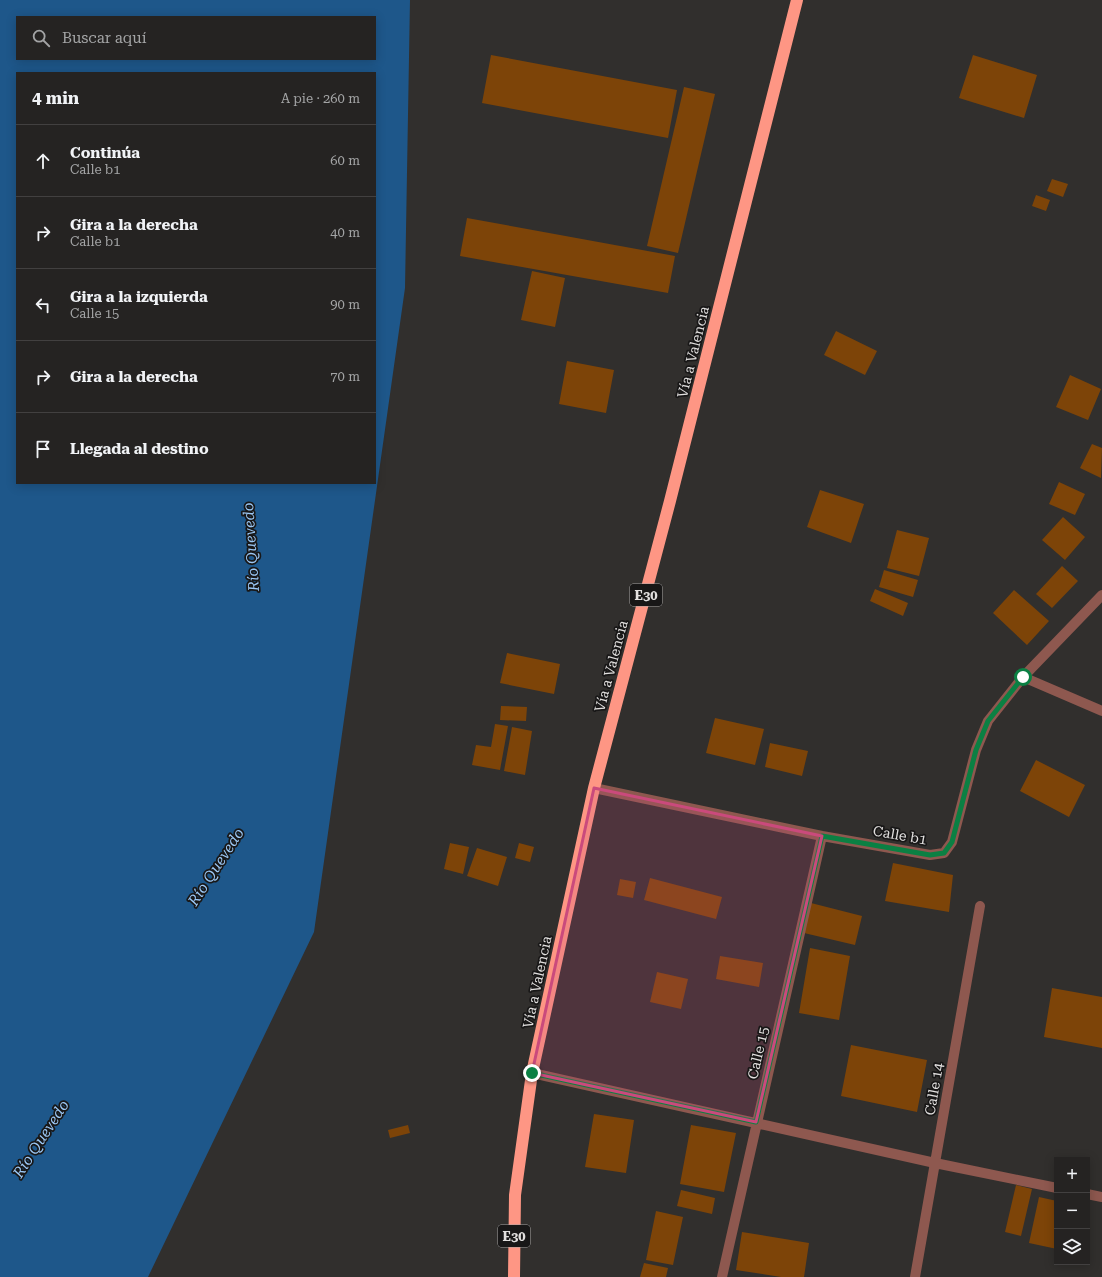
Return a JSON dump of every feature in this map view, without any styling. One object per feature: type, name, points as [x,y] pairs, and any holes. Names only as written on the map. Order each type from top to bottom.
[{"type":"highway","name":"Vía a Valencia","points":[[514,1277],[515,1195],[532,1073],[594,788],[670,501],[797,0]]},
{"type":"street","name":"Calle b1","points":[[594,788],[822,836],[930,855],[944,853],[952,842],[976,750],[988,721],[1023,677],[1102,595]]},
{"type":"street","points":[[1023,677],[1102,711]]},
{"type":"street","name":"Calle 15","points":[[722,1277],[822,836]]},
{"type":"street","name":"Calle 14","points":[[915,1277],[980,906]]},
{"type":"street","points":[[532,1073],[935,1163],[1054,1187]]},
{"type":"street","points":[[1090,1194],[1102,1196]]},
{"type":"highlighted area","points":[[594,788],[822,836],[756,1122],[532,1073]]},
{"type":"water","name":"Río Quevedo","points":[[0,0],[410,0],[405,288],[314,932],[148,1277],[0,1277]]},
{"type":"building","points":[[491,55],[677,90],[668,138],[482,103]]},
{"type":"building","points":[[973,55],[1037,75],[1024,118],[959,98]]},
{"type":"building","points":[[684,87],[715,94],[678,253],[647,246]]},
{"type":"building","points":[[1052,179],[1068,184],[1063,197],[1047,191]]},
{"type":"building","points":[[1036,195],[1050,200],[1046,211],[1032,206]]},
{"type":"building","points":[[467,218],[675,256],[668,293],[460,256]]},
{"type":"building","points":[[532,271],[565,278],[555,327],[521,320]]},
{"type":"building","points":[[836,331],[877,351],[865,375],[824,355]]},
{"type":"building","points":[[567,361],[614,370],[606,413],[559,404]]},
{"type":"building","points":[[1070,375],[1101,389],[1088,420],[1056,407]]},
{"type":"building","points":[[1092,444],[1102,448],[1101,478],[1080,468]]},
{"type":"building","points":[[1059,482],[1085,494],[1075,515],[1049,504]]},
{"type":"building","points":[[820,490],[864,504],[851,543],[807,527]]},
{"type":"building","points":[[1063,517],[1085,537],[1065,560],[1042,540]]},
{"type":"building","points":[[897,530],[929,538],[919,576],[887,568]]},
{"type":"building","points":[[1062,566],[1078,581],[1052,608],[1036,594]]},
{"type":"building","points":[[884,570],[918,580],[913,597],[879,587]]},
{"type":"building","points":[[875,589],[908,603],[903,616],[870,601]]},
{"type":"building","points":[[1014,590],[1049,621],[1027,645],[993,613]]},
{"type":"building","points":[[507,653],[560,664],[554,694],[500,683]]},
{"type":"building","points":[[501,706],[527,707],[526,721],[500,720]]},
{"type":"building","points":[[715,718],[764,729],[755,765],[706,753]]},
{"type":"building","points":[[495,724],[508,726],[500,770],[472,765],[476,745],[491,747]]},
{"type":"building","points":[[512,727],[532,731],[525,775],[504,771]]},
{"type":"building","points":[[770,743],[808,751],[802,776],[765,767]]},
{"type":"building","points":[[1036,760],[1085,785],[1069,817],[1020,791]]},
{"type":"building","points":[[450,843],[469,847],[463,874],[444,869]]},
{"type":"building","points":[[519,843],[534,847],[530,862],[515,858]]},
{"type":"building","points":[[477,848],[507,857],[498,886],[467,876]]},
{"type":"building","points":[[893,863],[953,875],[949,912],[885,901]]},
{"type":"building","points":[[650,878],[722,897],[716,919],[644,900]]},
{"type":"building","points":[[620,879],[636,882],[633,898],[617,895]]},
{"type":"building","points":[[811,903],[862,916],[855,945],[804,933]]},
{"type":"building","points":[[810,948],[850,956],[839,1020],[799,1013]]},
{"type":"building","points":[[720,956],[763,963],[759,987],[716,979]]},
{"type":"building","points":[[657,972],[688,979],[681,1009],[650,1002]]},
{"type":"building","points":[[1052,988],[1102,997],[1102,1048],[1044,1037]]},
{"type":"building","points":[[851,1045],[927,1060],[917,1112],[841,1096]]},
{"type":"building","points":[[594,1114],[634,1120],[626,1173],[585,1167]]},
{"type":"building","points":[[408,1125],[410,1133],[390,1138],[388,1130]]},
{"type":"building","points":[[691,1125],[736,1133],[724,1192],[680,1184]]},
{"type":"building","points":[[1016,1185],[1032,1189],[1021,1236],[1005,1232]]},
{"type":"building","points":[[681,1190],[715,1198],[712,1214],[677,1206]]},
{"type":"building","points":[[1039,1197],[1054,1200],[1054,1248],[1029,1243]]},
{"type":"building","points":[[656,1211],[683,1217],[673,1265],[646,1260]]},
{"type":"building","points":[[742,1232],[809,1243],[804,1277],[781,1277],[736,1270]]},
{"type":"building","points":[[644,1263],[668,1268],[666,1277],[640,1277]]},
{"type":"route","points":[[532,1073],[756,1122],[822,836],[930,855],[944,853],[952,842],[976,750],[988,721],[1023,677]]}]
